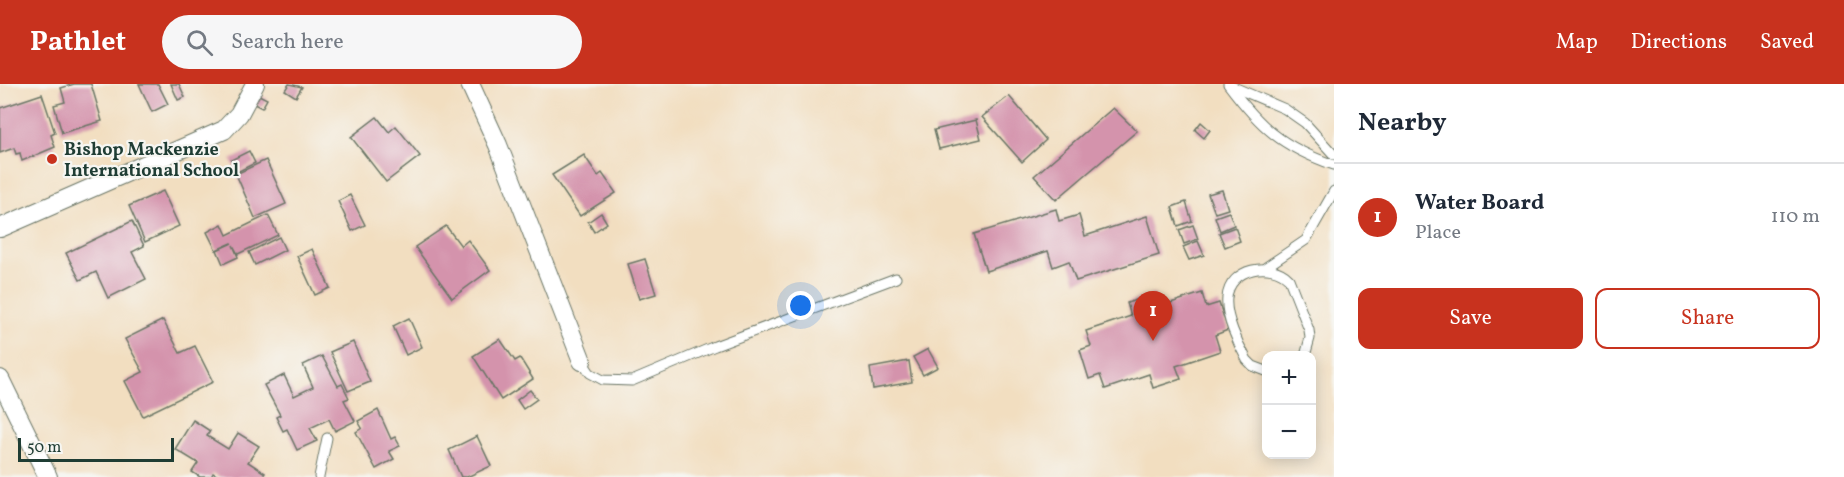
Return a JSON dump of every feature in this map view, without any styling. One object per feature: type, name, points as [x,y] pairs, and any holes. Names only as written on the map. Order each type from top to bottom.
[{"type":"street","points":[[0,228],[224,130],[239,114],[255,84]]},
{"type":"street","points":[[470,84],[498,146],[582,361]]},
{"type":"street","points":[[0,379],[48,477]]},
{"type":"lane","points":[[1229,85],[1292,114],[1305,123],[1334,155]]},
{"type":"lane","points":[[1229,85],[1244,107],[1286,145],[1334,165]]},
{"type":"lane","points":[[1262,369],[1253,366],[1247,360],[1226,301],[1227,292],[1238,277],[1266,267],[1306,240],[1334,191]]},
{"type":"lane","points":[[1266,267],[1283,272],[1293,286],[1310,338],[1306,351]]},
{"type":"lane","points":[[582,361],[590,373],[603,380],[632,381],[715,346],[896,278]]},
{"type":"lane","points":[[319,477],[327,438]]},
{"type":"building","points":[[74,84],[91,84],[102,121],[62,133],[54,105],[65,102],[61,88]]},
{"type":"building","points":[[139,84],[158,84],[168,104],[152,112]]},
{"type":"building","points":[[171,84],[179,84],[185,97],[178,100]]},
{"type":"building","points":[[289,84],[302,87],[296,97],[285,90]]},
{"type":"building","points":[[42,94],[55,133],[51,135],[55,147],[22,161],[20,153],[16,154],[14,148],[0,153],[0,108]]},
{"type":"building","points":[[257,94],[267,99],[262,108],[252,103]]},
{"type":"building","points":[[1009,96],[1046,140],[1022,162],[982,117]]},
{"type":"building","points":[[1113,108],[1137,131],[1056,200],[1034,176]]},
{"type":"building","points":[[377,117],[389,132],[396,126],[420,156],[386,182],[351,137]]},
{"type":"building","points":[[976,120],[981,139],[939,149],[934,130]]},
{"type":"building","points":[[1201,122],[1210,130],[1204,138],[1195,130]]},
{"type":"building","points":[[249,151],[255,163],[237,172],[231,160]]},
{"type":"building","points":[[584,155],[598,176],[602,173],[616,193],[580,216],[552,175]]},
{"type":"building","points":[[266,160],[286,204],[255,218],[236,174]]},
{"type":"building","points":[[1222,190],[1228,209],[1215,213],[1208,194]]},
{"type":"building","points":[[163,191],[179,226],[145,242],[129,206]]},
{"type":"building","points":[[350,195],[365,225],[352,231],[338,201]]},
{"type":"building","points":[[1186,202],[1192,221],[1178,226],[1172,207]]},
{"type":"building","points":[[1056,209],[1059,221],[1079,215],[1085,236],[1147,216],[1159,255],[1076,281],[1069,261],[1053,267],[1048,251],[986,271],[974,234]]},
{"type":"building","points":[[1229,212],[1234,225],[1220,231],[1215,217]]},
{"type":"building","points":[[601,213],[607,223],[594,232],[588,222]]},
{"type":"building","points":[[268,215],[278,235],[238,254],[233,245],[238,257],[223,264],[217,250],[232,243],[216,250],[207,232],[222,224],[227,235]]},
{"type":"building","points":[[132,221],[144,246],[132,252],[146,279],[108,298],[96,272],[80,280],[66,253]]},
{"type":"building","points":[[1193,225],[1198,239],[1184,244],[1179,230]]},
{"type":"building","points":[[446,226],[461,246],[468,240],[490,270],[452,298],[415,247]]},
{"type":"building","points":[[1235,227],[1240,241],[1225,247],[1219,233]]},
{"type":"building","points":[[279,237],[285,250],[255,265],[249,252]]},
{"type":"building","points":[[1198,241],[1204,255],[1189,260],[1183,247]]},
{"type":"building","points":[[312,249],[330,288],[315,295],[297,256]]},
{"type":"building","points":[[645,259],[656,294],[639,299],[628,264]]},
{"type":"building","points":[[1202,293],[1206,307],[1219,303],[1228,330],[1215,335],[1220,351],[1176,366],[1181,379],[1153,388],[1149,374],[1105,389],[1100,375],[1089,379],[1080,350],[1091,346],[1086,331],[1131,316],[1127,303],[1154,294],[1158,307]]},
{"type":"building","points":[[409,318],[422,347],[406,355],[393,326]]},
{"type":"building","points":[[163,320],[180,353],[195,346],[213,382],[143,416],[125,381],[143,372],[125,339]]},
{"type":"building","points":[[500,339],[515,361],[520,358],[533,379],[501,400],[473,356]]},
{"type":"building","points":[[353,342],[370,382],[348,391],[330,352]]},
{"type":"building","points":[[928,349],[938,367],[923,375],[913,357]]},
{"type":"building","points":[[322,356],[338,386],[342,384],[349,398],[344,400],[355,421],[335,431],[329,419],[310,428],[317,441],[297,450],[287,429],[283,431],[276,417],[280,415],[264,385],[284,375],[294,396],[313,387],[303,365]]},
{"type":"building","points":[[909,361],[912,382],[873,389],[870,368]]},
{"type":"building","points":[[530,390],[537,399],[523,409],[517,400]]},
{"type":"building","points":[[378,410],[391,439],[395,437],[400,446],[389,451],[394,459],[376,469],[356,432],[362,428],[358,421]]},
{"type":"building","points":[[193,420],[210,431],[207,436],[228,449],[238,433],[259,446],[248,462],[265,473],[262,477],[220,477],[213,473],[211,477],[200,477],[192,472],[198,463],[175,449]]},
{"type":"building","points":[[477,436],[491,466],[467,477],[461,477],[449,450]]},
{"type":"place","name":"Bishop Mackenzie International School","points":[[52,159]]},
{"type":"place","name":"Water Board","points":[[1153,341]]}]
